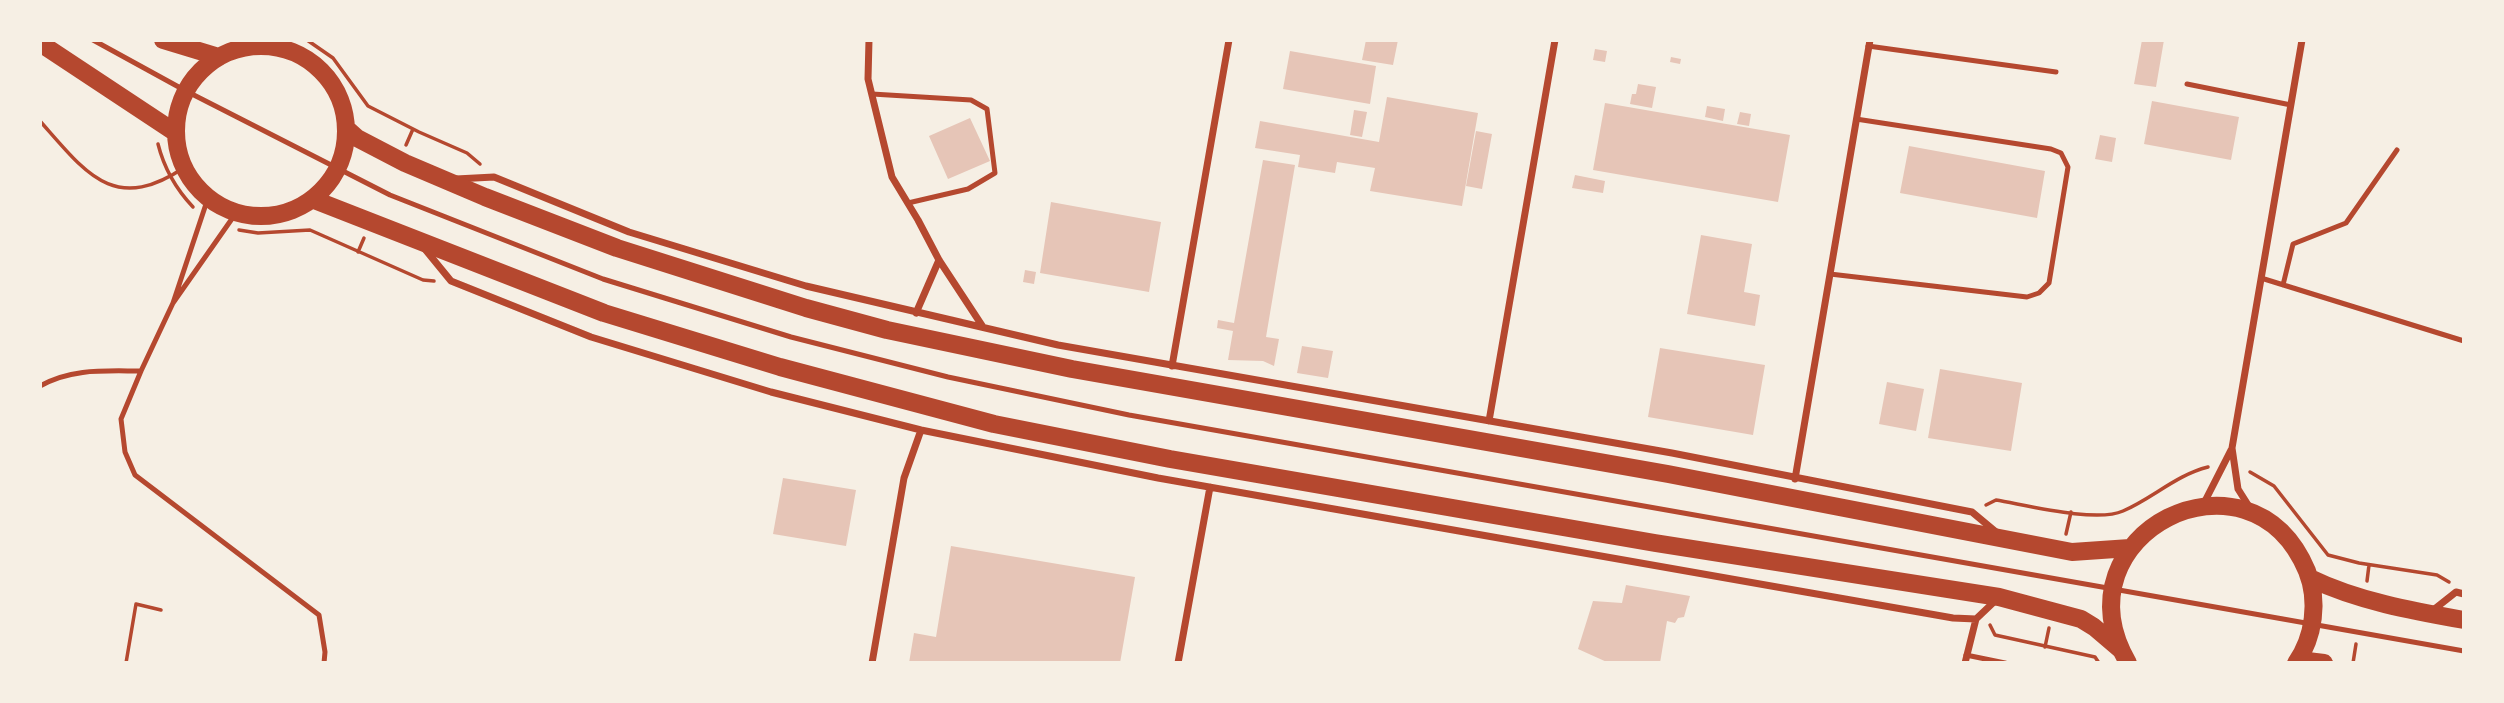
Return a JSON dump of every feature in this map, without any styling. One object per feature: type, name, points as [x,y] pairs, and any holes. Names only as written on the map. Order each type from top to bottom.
[{"type":"main road","points":[[163,40],[219,57]]},
{"type":"main road","points":[[40,43],[176,133]]},
{"type":"main road","points":[[244,44],[296,52],[318,67],[334,88],[344,112],[347,129],[343,154],[326,185],[312,199],[289,211],[232,221],[178,172],[181,159],[176,133],[178,112],[186,91],[200,71],[219,57],[244,44]]},
{"type":"main road","points":[[347,129],[358,138],[405,163],[618,248],[806,308],[961,347],[1668,474],[2072,552],[2130,548]]},
{"type":"main road","points":[[312,199],[604,313],[780,368],[994,424],[1170,459],[1642,541],[1999,597],[2081,619],[2094,627],[2124,656]]},
{"type":"main road","points":[[2124,656],[2112,620],[2113,589],[2130,548],[2162,519],[2182,510],[2203,506],[2229,507],[2254,514],[2289,540],[2301,558],[2313,593],[2312,623],[2307,642],[2297,661],[2324,663]]},
{"type":"main road","points":[[2310,578],[2327,587],[2428,614],[2464,620]]},
{"type":"street","points":[[869,40],[869,79],[891,177],[939,260],[984,327]]},
{"type":"street","points":[[1172,366],[1229,40]]},
{"type":"street","points":[[1489,421],[1555,40]]},
{"type":"street","points":[[2203,506],[2232,448],[2302,40]]},
{"type":"street","points":[[1796,479],[1869,43]]},
{"type":"street","points":[[446,180],[494,177],[629,232],[806,286],[916,313],[1058,345],[1672,453],[1972,512],[2004,539]]},
{"type":"street","points":[[419,242],[450,281],[592,337],[771,392],[920,430],[1158,478],[1953,618],[1976,619]]},
{"type":"street","points":[[916,313],[939,260]]},
{"type":"street","points":[[873,663],[904,478],[920,430]]},
{"type":"street","points":[[2232,448],[2238,489],[2254,514]]},
{"type":"street","points":[[1178,663],[1210,487]]},
{"type":"street","points":[[2428,614],[2456,592],[2464,594]]},
{"type":"street","points":[[1966,659],[1976,619],[1999,597]]},
{"type":"lane","points":[[93,40],[186,91],[390,195],[603,279],[791,337],[948,377],[1129,415],[2464,651]]},
{"type":"lane","points":[[1869,43],[2056,72]]},
{"type":"lane","points":[[2187,84],[2291,105]]},
{"type":"lane","points":[[872,94],[971,100],[987,109],[995,173],[968,189],[908,203]]},
{"type":"lane","points":[[1830,274],[2026,297],[2039,293],[2049,282],[2068,167],[2061,153],[2051,149],[1856,119]]},
{"type":"lane","points":[[2283,285],[2292,244],[2346,223],[2397,150]]},
{"type":"lane","points":[[208,198],[173,303],[121,419],[125,452],[135,475],[319,615],[325,652],[324,663]]},
{"type":"lane","points":[[173,303],[232,221]]},
{"type":"lane","points":[[2261,278],[2464,341]]},
{"type":"lane","points":[[40,386],[82,371],[141,371]]},
{"type":"lane","points":[[1966,659],[2005,663]]},
{"type":"path","points":[[307,40],[332,58],[368,106],[467,153],[494,177]]},
{"type":"path","points":[[40,121],[89,174],[112,187],[136,190],[178,172]]},
{"type":"path","points":[[157,142],[162,162],[178,172]]},
{"type":"path","points":[[178,172],[179,192],[201,215]]},
{"type":"path","points":[[232,221],[258,233],[310,230],[424,281],[450,281]]},
{"type":"path","points":[[125,663],[136,604],[161,610]]},
{"type":"path","points":[[1976,619],[1989,623],[1995,635],[2095,657],[2099,663]]},
{"type":"building","points":[[1366,40],[1398,40],[1393,65],[1362,60]]},
{"type":"building","points":[[2142,40],[2164,40],[2156,87],[2134,84]]},
{"type":"building","points":[[1595,49],[1607,51],[1605,62],[1593,60]]},
{"type":"building","points":[[1290,51],[1376,66],[1370,104],[1283,89]]},
{"type":"building","points":[[1671,57],[1681,59],[1680,64],[1670,62]]},
{"type":"building","points":[[1638,84],[1656,87],[1652,108],[1630,104]]},
{"type":"building","points":[[1387,97],[1478,113],[1462,206],[1370,191],[1375,168],[1337,162],[1335,173],[1298,167],[1300,155],[1255,148],[1260,121],[1379,142]]},
{"type":"building","points":[[2152,101],[2239,117],[2231,160],[2144,144]]},
{"type":"building","points":[[1605,103],[1790,135],[1778,202],[1593,170]]},
{"type":"building","points":[[1707,106],[1725,109],[1723,121],[1705,117]]},
{"type":"building","points":[[1354,110],[1367,112],[1362,137],[1350,135]]},
{"type":"building","points":[[1740,112],[1751,114],[1749,126],[1737,124]]},
{"type":"building","points":[[970,118],[990,161],[948,179],[929,136]]},
{"type":"building","points":[[1476,131],[1492,134],[1482,189],[1466,186]]},
{"type":"building","points":[[2100,135],[2116,138],[2112,162],[2095,159]]},
{"type":"building","points":[[1909,146],[2045,171],[2037,218],[1900,193]]},
{"type":"building","points":[[1263,160],[1295,165],[1266,337],[1279,339],[1274,366],[1263,361],[1228,360],[1233,331],[1217,328],[1218,320],[1234,323]]},
{"type":"building","points":[[1575,175],[1605,181],[1603,193],[1572,188]]},
{"type":"building","points":[[1051,202],[1161,222],[1149,292],[1040,273]]},
{"type":"building","points":[[1701,235],[1752,244],[1744,292],[1760,295],[1755,326],[1687,314]]},
{"type":"building","points":[[1025,270],[1036,272],[1034,284],[1023,282]]},
{"type":"building","points":[[1302,346],[1333,351],[1328,378],[1297,373]]},
{"type":"building","points":[[1660,348],[1765,365],[1753,435],[1648,417]]},
{"type":"building","points":[[1940,369],[2022,383],[2011,451],[1928,438]]},
{"type":"building","points":[[1887,382],[1924,389],[1916,431],[1879,424]]},
{"type":"building","points":[[783,478],[856,490],[846,546],[773,534]]},
{"type":"building","points":[[951,546],[1135,577],[1120,663],[909,663],[914,633],[936,637]]},
{"type":"building","points":[[1626,585],[1690,596],[1684,617],[1678,618],[1675,623],[1667,621],[1660,663],[1609,663],[1578,649],[1593,601],[1622,603]]}]
